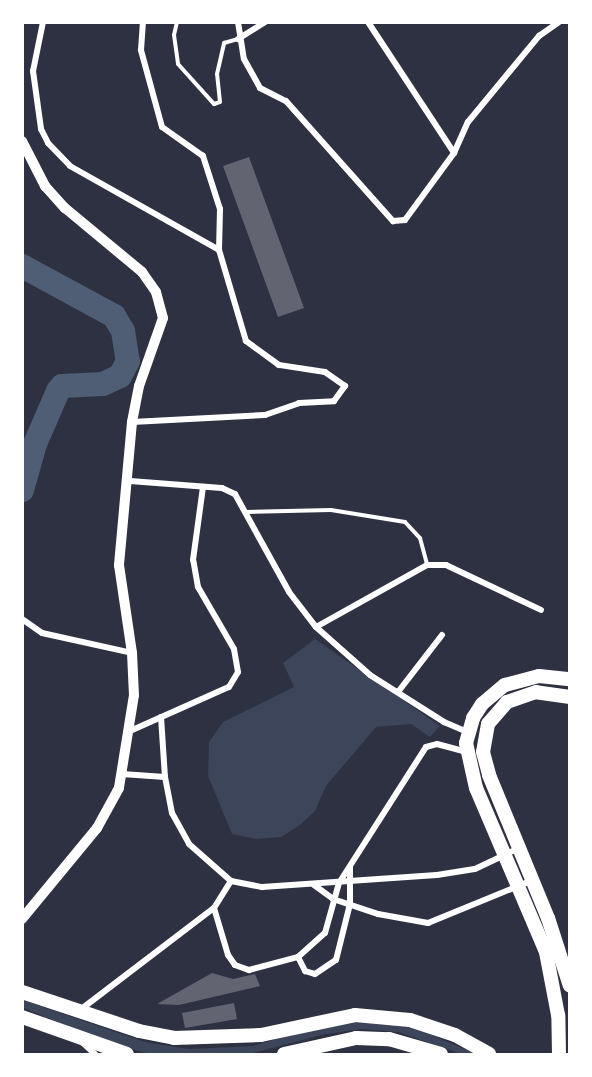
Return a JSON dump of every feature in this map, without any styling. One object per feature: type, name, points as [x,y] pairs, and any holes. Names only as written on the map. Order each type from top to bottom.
[{"type":"highway","points":[[563,1046],[546,952],[476,788],[466,752],[468,732],[482,704],[505,685],[539,676],[570,679]]},
{"type":"highway","points":[[570,697],[548,692],[525,693],[507,702],[488,724],[483,752],[489,775],[533,880],[570,987]]},
{"type":"highway","points":[[22,992],[139,1031],[199,1039],[261,1035],[354,1015],[410,1020],[455,1035],[489,1054]]},
{"type":"highway","points":[[22,1017],[73,1033],[127,1054]]},
{"type":"highway","points":[[284,1054],[356,1038],[389,1039],[441,1054]]},
{"type":"street","points":[[43,22],[33,71],[41,129],[48,143],[70,166],[219,250]]},
{"type":"street","points":[[132,422],[265,414],[299,403],[334,401],[341,396],[345,386],[339,379],[325,372],[279,365],[246,341],[219,250],[220,209],[203,156],[162,127],[149,90],[141,50],[143,22]]},
{"type":"street","points":[[238,22],[238,39],[244,59],[260,88],[286,101],[393,221],[405,220],[454,153],[468,122],[539,36],[559,22]]},
{"type":"street","points":[[238,39],[265,22]]},
{"type":"street","points":[[368,22],[454,153]]},
{"type":"street","points":[[22,141],[45,186],[64,208],[134,263],[156,291],[163,318],[161,333],[139,386],[132,422],[130,481],[119,566],[132,653],[130,731],[119,788],[97,828],[22,919]]},
{"type":"street","points":[[130,481],[222,488],[235,494],[247,512],[289,592],[316,627],[343,655],[444,722],[468,732]]},
{"type":"street","points":[[130,731],[229,687],[238,672],[234,649],[198,587],[193,560],[203,487]]},
{"type":"street","points":[[316,627],[427,566],[446,566],[541,610]]},
{"type":"street","points":[[22,619],[42,633],[132,653]]},
{"type":"street","points":[[399,692],[442,635]]},
{"type":"street","points":[[161,717],[165,777],[172,813],[189,844],[231,881],[262,887],[314,885],[475,869],[520,848]]},
{"type":"street","points":[[214,908],[228,955],[235,964],[249,970],[298,957],[325,933],[339,883],[426,747],[437,744],[466,752]]},
{"type":"street","points":[[122,774],[165,777]]},
{"type":"street","points":[[298,957],[305,971],[315,974],[336,960],[350,904],[350,866]]},
{"type":"street","points":[[314,885],[333,899],[402,920],[428,923],[533,880]]},
{"type":"street","points":[[79,1011],[214,908],[231,881]]},
{"type":"street","points":[[73,1033],[95,1054]]},
{"type":"lane","points":[[177,22],[174,35],[178,64],[214,104],[220,102],[217,74],[224,43],[238,39]]},
{"type":"lane","points":[[247,512],[331,510],[405,522],[414,527],[420,538],[427,566]]},
{"type":"shaded area","points":[[315,639],[440,726],[430,737],[411,724],[376,727],[326,786],[315,811],[300,825],[281,837],[256,839],[232,834],[208,776],[209,742],[223,722],[294,687],[283,663]]},
{"type":"shaded area","points":[[22,1000],[145,1042],[188,1049],[253,1046],[315,1027],[363,1020],[410,1026],[476,1054],[461,1054],[398,1032],[362,1029],[326,1034],[249,1054],[150,1054],[116,1045],[23,1008]]},
{"type":"building","points":[[249,157],[304,308],[278,317],[223,166]]},
{"type":"building","points":[[212,973],[233,979],[255,974],[260,986],[179,1005],[157,1004]]},
{"type":"building","points":[[234,1003],[237,1019],[185,1028],[182,1013]]},
{"type":"waterway","points":[[22,266],[114,316],[123,331],[128,361],[120,376],[103,384],[62,386],[35,444],[22,490]]}]
